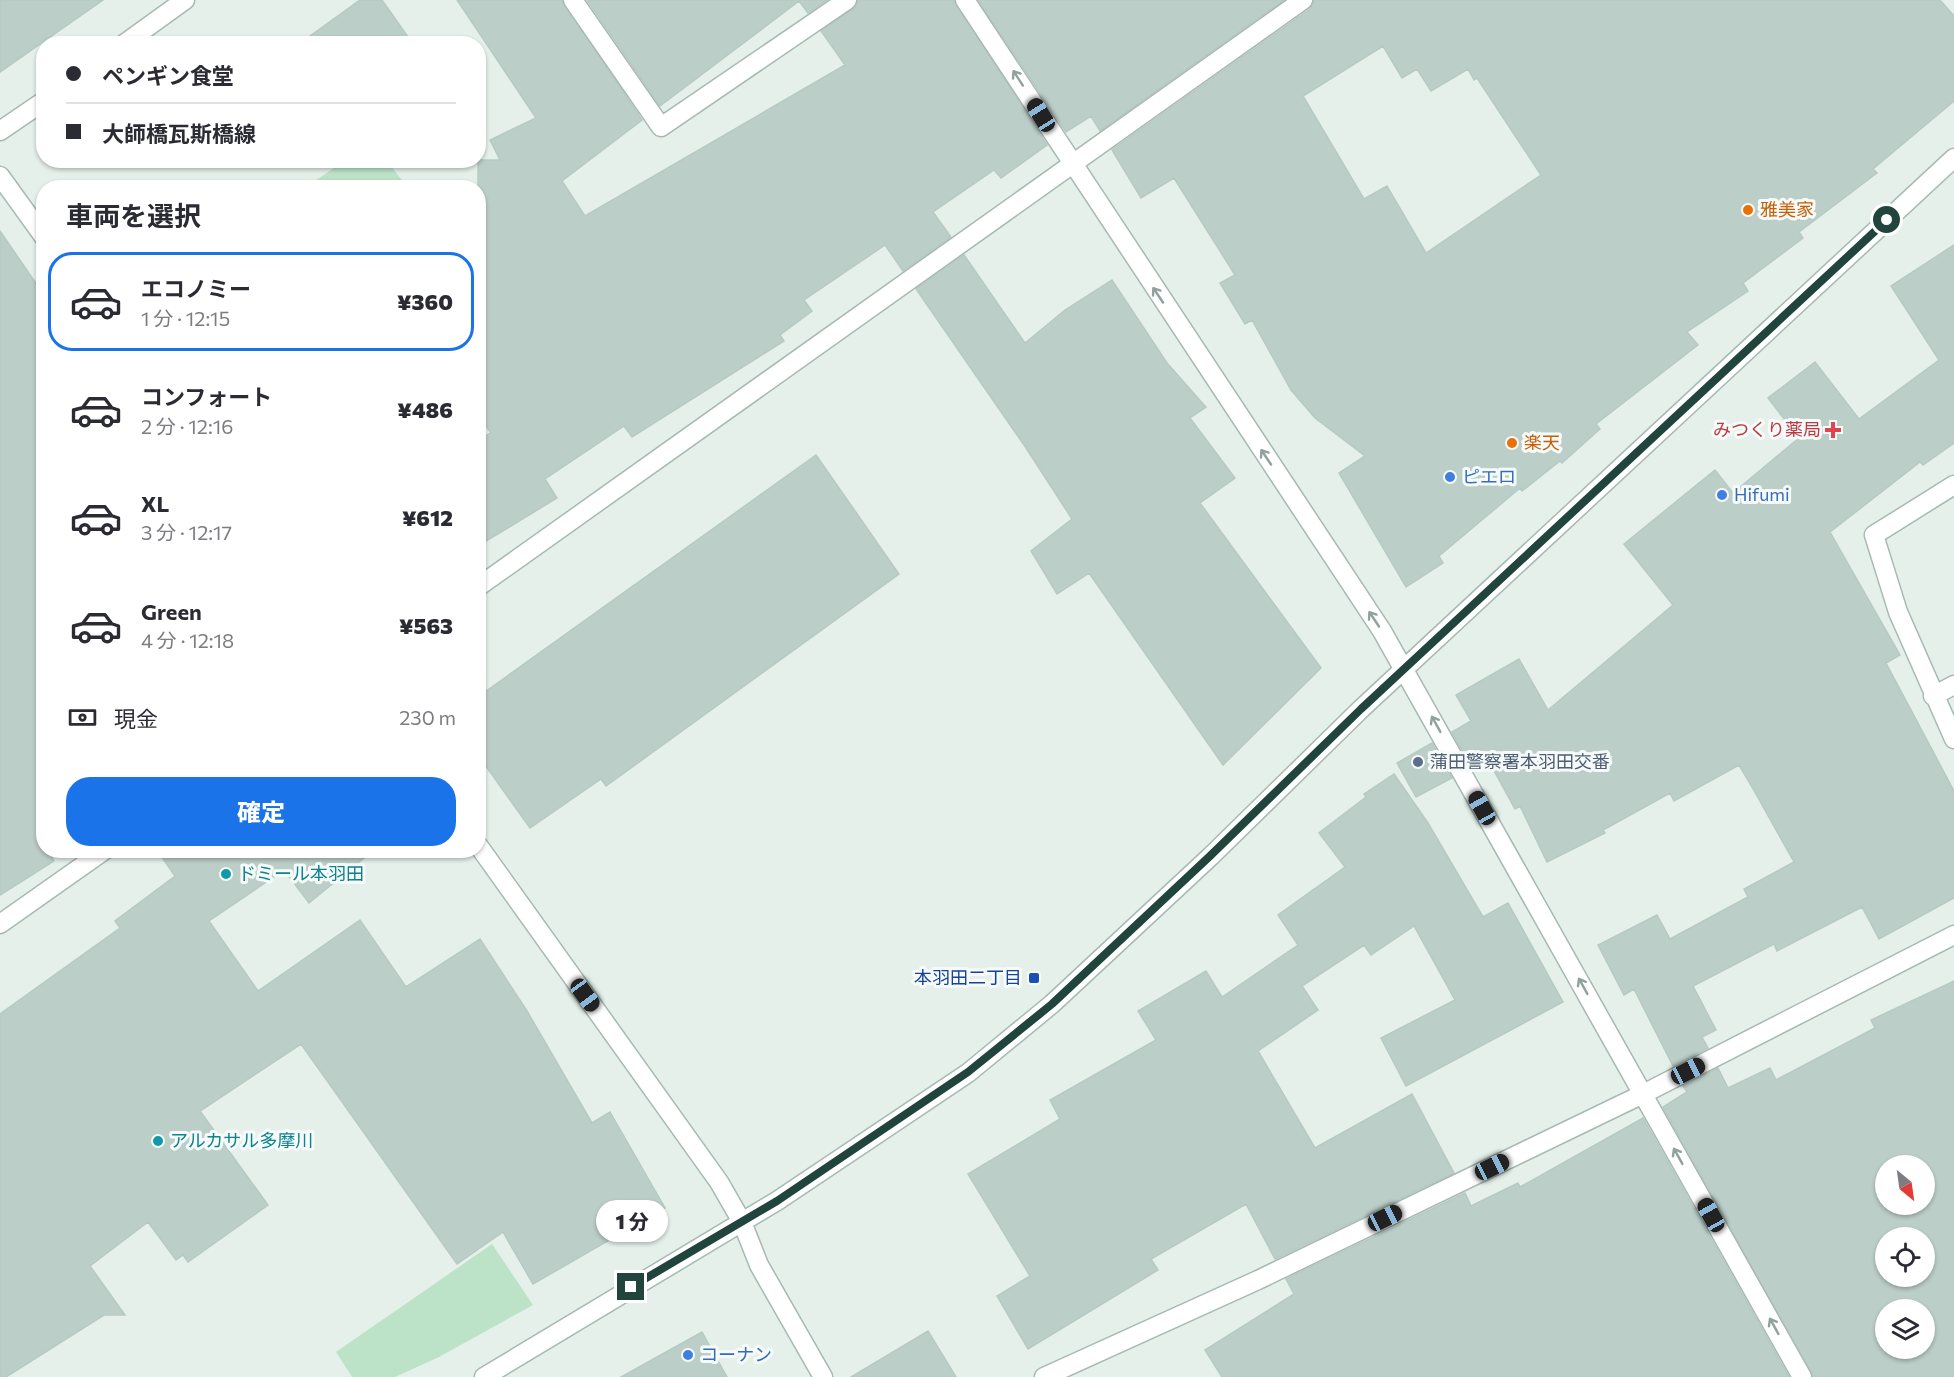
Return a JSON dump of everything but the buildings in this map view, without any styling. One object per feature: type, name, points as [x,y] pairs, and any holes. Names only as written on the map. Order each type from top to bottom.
[{"type":"street","points":[[135,36],[185,0]]},
{"type":"street","points":[[573,0],[661,127],[847,0]]},
{"type":"street","points":[[965,0],[1020,80],[1072,166],[1382,631],[1802,1377]]},
{"type":"street","points":[[486,581],[1303,0]]},
{"type":"street","points":[[0,131],[36,106]]},
{"type":"street","points":[[484,1377],[777,1201],[968,1072],[1052,1004],[1405,669],[1954,158]]},
{"type":"street","points":[[0,176],[36,226]]},
{"type":"street","points":[[1954,485],[1874,535],[1898,612],[1933,696],[1954,739]]},
{"type":"street","points":[[1933,696],[1954,685]]},
{"type":"street","points":[[486,856],[719,1182],[742,1222],[759,1265],[823,1377]]},
{"type":"street","points":[[0,924],[94,858]]},
{"type":"street","points":[[1044,1377],[1257,1280],[1643,1094],[1954,935]]},
{"type":"green space","points":[[334,168],[392,168],[402,180],[316,180]]},
{"type":"green space","points":[[492,1244],[533,1305],[439,1357],[395,1377],[352,1377],[336,1352]]},
{"type":"place","name":"雅美家","points":[[1748,210]]},
{"type":"place","name":"みつくり薬局","points":[[1833,430]]},
{"type":"place","name":"楽天","points":[[1512,443]]},
{"type":"place","name":"ピエロ","points":[[1450,477]]},
{"type":"place","name":"Hifumi","points":[[1722,495]]},
{"type":"place","name":"蒲田警察署本羽田交番","points":[[1418,762]]},
{"type":"place","name":"ドミール本羽田","points":[[226,874]]},
{"type":"place","name":"本羽田二丁目","points":[[1034,978]]},
{"type":"place","name":"アルカサル多摩川","points":[[158,1141]]},
{"type":"place","name":"コーナン","points":[[688,1355]]},
{"type":"route","points":[[631,1287],[777,1201],[968,1072],[1052,1004],[1210,856],[1361,709],[1887,220]]}]
